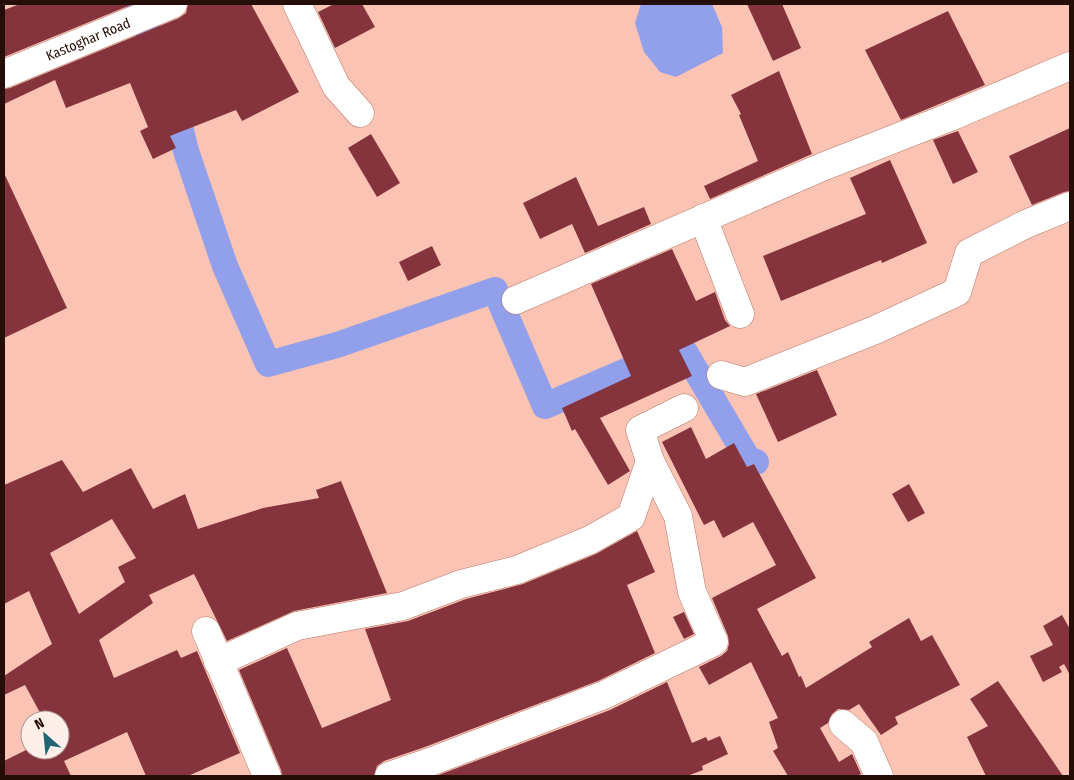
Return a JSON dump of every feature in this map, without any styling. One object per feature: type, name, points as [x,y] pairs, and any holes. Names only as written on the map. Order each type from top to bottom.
[{"type":"street","name":"Kastoghar Road","points":[[4,74],[173,4]]},
{"type":"street","points":[[297,4],[336,86],[360,113]]},
{"type":"street","points":[[516,300],[822,167],[950,117],[1070,66]]},
{"type":"street","points":[[721,375],[745,382],[875,330],[957,292],[969,252],[1026,224],[1068,214]]},
{"type":"street","points":[[704,218],[740,314]]},
{"type":"street","points":[[389,776],[604,695],[714,642],[692,592],[678,516],[650,461],[640,430],[684,408]]},
{"type":"street","points":[[218,662],[297,626],[403,606],[461,584],[517,570],[590,540],[631,517],[650,461]]},
{"type":"street","points":[[206,631],[267,776]]},
{"type":"street","points":[[843,724],[864,742],[879,776]]},
{"type":"water","points":[[641,4],[712,4],[722,27],[723,53],[676,77],[660,72],[644,52],[635,23]]},
{"type":"building","points":[[20,4],[133,4],[4,57],[4,10]]},
{"type":"building","points":[[188,4],[251,4],[299,92],[242,121],[236,110],[170,136],[176,148],[153,159],[140,131],[148,127],[130,83],[66,108],[55,80],[4,104],[4,89],[179,18],[186,13]]},
{"type":"building","points":[[334,4],[362,4],[375,27],[335,48],[318,12]]},
{"type":"building","points":[[747,4],[782,4],[801,48],[773,61]]},
{"type":"building","points":[[948,11],[985,85],[901,120],[865,50]]},
{"type":"building","points":[[779,71],[812,154],[710,199],[704,186],[758,161],[739,115],[741,114],[731,95]]},
{"type":"building","points":[[1070,128],[1070,191],[1032,205],[1009,156]]},
{"type":"building","points":[[958,131],[978,172],[953,184],[933,140]]},
{"type":"building","points":[[371,134],[400,183],[377,197],[348,148]]},
{"type":"building","points":[[890,160],[927,243],[882,263],[881,260],[781,301],[763,256],[866,214],[850,178]]},
{"type":"building","points":[[4,173],[67,308],[4,338]]},
{"type":"building","points":[[576,177],[598,226],[644,207],[651,224],[585,253],[572,224],[540,239],[523,203]]},
{"type":"building","points":[[432,246],[441,265],[408,281],[399,262]]},
{"type":"building","points":[[672,249],[696,301],[715,292],[725,320],[730,326],[679,350],[692,376],[600,418],[630,471],[608,485],[575,429],[572,431],[562,408],[631,376],[591,284]]},
{"type":"building","points":[[817,370],[837,415],[778,442],[756,394]]},
{"type":"building","points":[[691,427],[706,459],[734,443],[747,467],[754,464],[816,578],[757,609],[782,656],[788,652],[806,688],[872,647],[869,642],[909,618],[921,641],[932,635],[960,685],[895,717],[898,724],[881,735],[859,704],[849,710],[838,709],[832,714],[828,723],[820,728],[839,762],[852,754],[861,774],[857,776],[788,776],[773,751],[778,748],[769,722],[778,718],[751,662],[709,685],[699,667],[721,656],[727,651],[729,644],[728,636],[712,598],[776,565],[753,522],[723,538],[714,520],[704,525],[662,442]]},
{"type":"building","points":[[62,460],[83,492],[131,468],[153,509],[185,494],[198,529],[263,508],[319,498],[316,490],[341,481],[387,593],[294,611],[227,641],[194,574],[149,595],[153,603],[99,640],[114,678],[177,650],[181,658],[197,651],[240,753],[188,776],[146,776],[127,732],[70,758],[70,710],[39,710],[25,685],[4,695],[4,676],[52,644],[29,591],[4,604],[4,485]],"holes":[[[112,519],[136,558],[118,567],[125,582],[79,614],[50,553]]]},
{"type":"building","points":[[909,484],[925,513],[908,522],[892,494]]},
{"type":"building","points":[[637,531],[655,572],[627,585],[655,653],[598,681],[384,761],[377,766],[374,776],[282,776],[239,670],[287,648],[322,728],[391,700],[365,629],[408,621],[466,599],[523,584],[596,554]]},
{"type":"building","points":[[684,612],[694,634],[684,639],[673,617]]},
{"type":"building","points":[[1062,615],[1070,629],[1070,675],[1064,664],[1059,667],[1062,672],[1043,682],[1030,656],[1053,645],[1043,626]]},
{"type":"building","points":[[998,681],[1063,776],[986,776],[967,737],[988,726],[970,699]]},
{"type":"building","points":[[667,682],[692,743],[706,737],[708,741],[720,736],[728,754],[702,766],[703,770],[687,776],[436,776],[610,710]]},
{"type":"building","points":[[20,753],[20,760],[66,760],[64,761],[71,776],[4,776],[4,761]]},
{"type":"waterway","points":[[138,4],[175,106],[186,151],[225,266],[268,364],[337,345],[495,290],[545,406],[682,347],[748,459],[756,462]]}]
